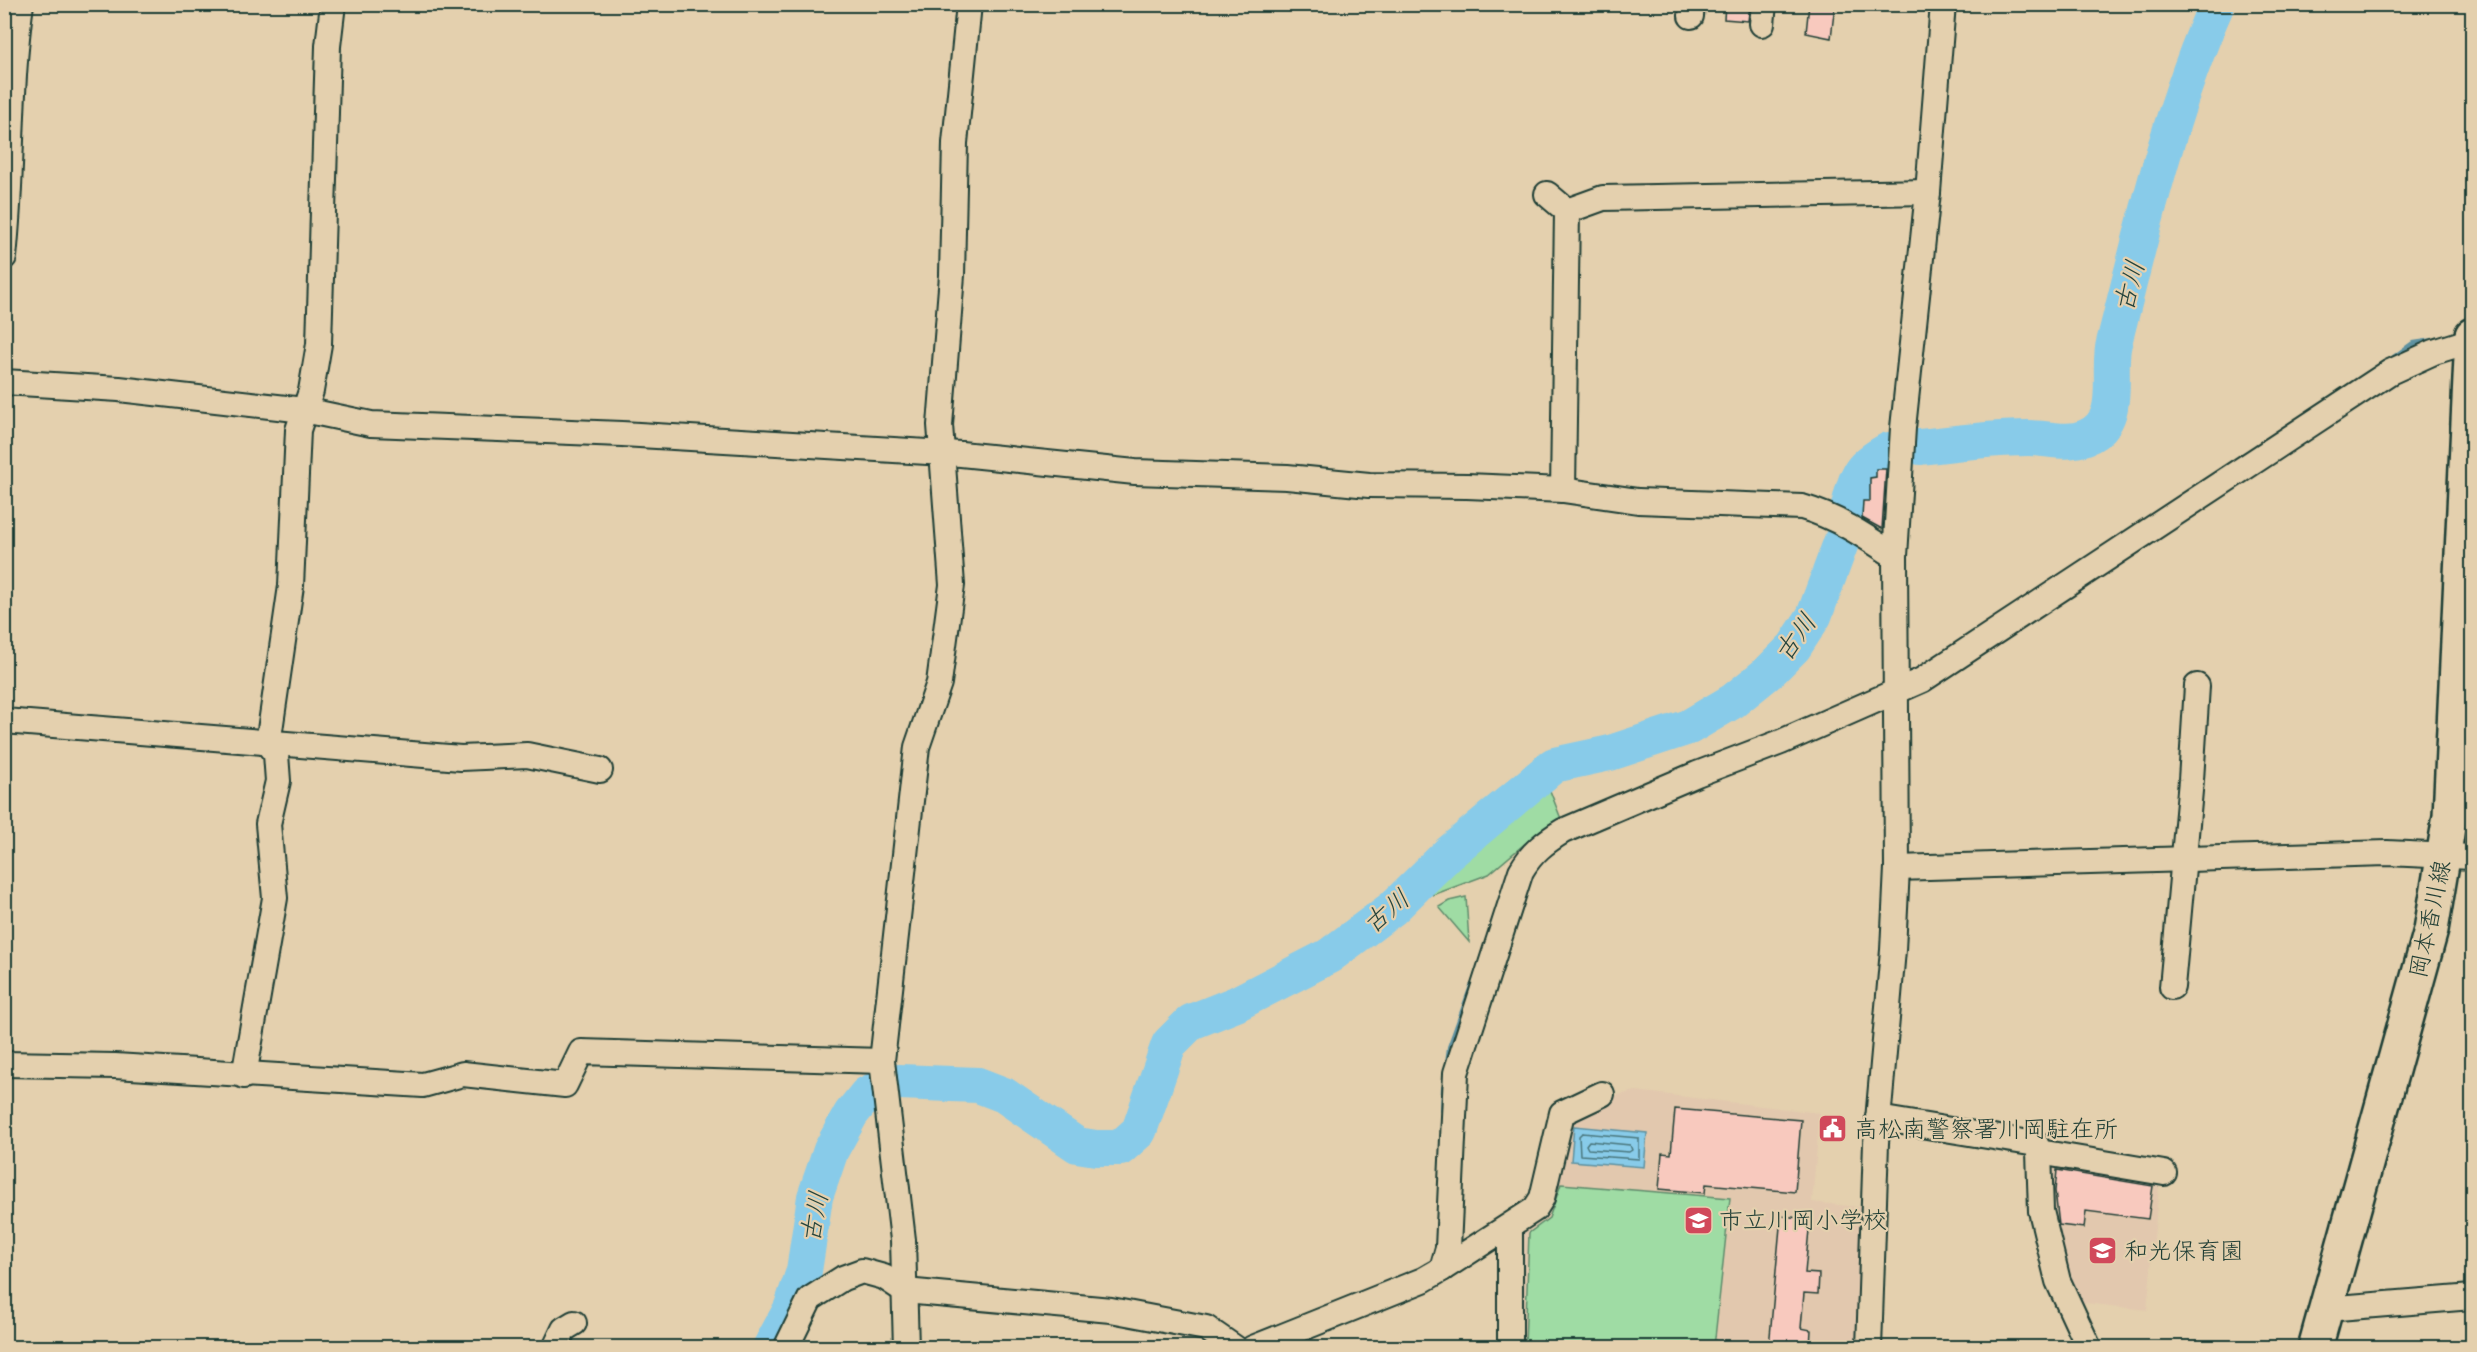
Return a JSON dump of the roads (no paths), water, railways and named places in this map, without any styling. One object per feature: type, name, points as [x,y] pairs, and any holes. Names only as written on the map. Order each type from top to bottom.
[{"type":"main road","name":"岡本香川線","points":[[2315,1347],[2431,930],[2458,856],[2454,760],[2468,527],[2472,334]]},
{"type":"street","points":[[4,257],[11,195],[14,54],[21,4]]},
{"type":"street","points":[[244,1076],[276,898],[268,824],[278,781],[276,754],[268,744],[291,586],[298,430],[311,391],[318,344],[328,46],[333,4]]},
{"type":"street","points":[[906,1347],[903,1240],[882,1061],[917,747],[939,683],[952,585],[940,453],[952,275],[955,143],[969,4]]},
{"type":"street","points":[[1869,1347],[1878,1118],[1893,950],[1897,868],[1894,556],[1903,428],[1928,192],[1943,4]]},
{"type":"street","points":[[1567,211],[1603,198],[1928,192]]},
{"type":"street","points":[[1547,194],[1567,211]]},
{"type":"street","points":[[1563,490],[1567,211]]},
{"type":"street","points":[[1442,1269],[1448,1248],[1456,1073],[1521,871],[1531,854],[1563,831],[1894,694],[1922,680],[2390,372],[2434,352],[2472,340]]},
{"type":"street","points":[[4,382],[119,389],[304,410],[371,424],[622,434],[940,453],[1135,472],[1287,477],[1369,485],[1563,490],[1638,501],[1802,507],[1836,519],[1894,556]]},
{"type":"street","points":[[2172,987],[2191,780],[2197,686]]},
{"type":"street","points":[[4,721],[461,758],[527,755],[600,770]]},
{"type":"street","points":[[1897,868],[2387,853],[2458,856]]},
{"type":"street","points":[[4,1064],[115,1066],[244,1076],[423,1085],[463,1074],[565,1085],[581,1052],[882,1061]]},
{"type":"street","points":[[1253,1347],[1423,1280],[1510,1227],[1535,1209],[1542,1198],[1562,1113],[1602,1094]]},
{"type":"street","points":[[1878,1118],[2036,1144],[2040,1152],[2041,1211],[2058,1281],[2089,1347]]},
{"type":"street","points":[[2040,1152],[2164,1173]]},
{"type":"street","points":[[1510,1227],[1510,1347]]},
{"type":"street","points":[[786,1347],[810,1299],[843,1278],[862,1271],[884,1277],[905,1291],[1112,1310],[1206,1328],[1235,1347]]},
{"type":"street","points":[[2326,1309],[2472,1298]]},
{"type":"street","points":[[555,1347],[564,1329],[574,1323]]},
{"type":"water","points":[[1574,1126],[1647,1133],[1644,1167],[1571,1161]]},
{"type":"waterway","name":"古川","points":[[1920,447],[2014,438],[2072,441],[2098,430],[2106,420],[2112,395],[2114,343],[2158,171],[2185,86],[2217,4]]},
{"type":"waterway","points":[[2391,360],[2413,344],[2433,341]]},
{"type":"waterway","name":"古川","points":[[1849,506],[1857,478],[1865,466],[1889,450]]},
{"type":"waterway","name":"古川","points":[[899,1082],[978,1085],[1004,1095],[1077,1145],[1120,1148],[1139,1131],[1169,1044],[1191,1022],[1236,1004],[1329,956],[1393,908],[1448,854],[1554,765],[1610,753],[1689,727],[1733,701],[1769,672],[1794,647],[1814,616],[1842,540]]},
{"type":"waterway","points":[[1448,1062],[1450,1047],[1472,986]]},
{"type":"waterway","points":[[1443,1110],[1444,1087]]},
{"type":"waterway","name":"古川","points":[[770,1348],[791,1309],[804,1271],[815,1197],[831,1150],[851,1114],[871,1092]]},
{"type":"place","name":"高松南警察署川岡駐在所","points":[[1833,1129]]},
{"type":"place","name":"市立川岡小学校","points":[[1698,1220]]},
{"type":"place","name":"和光保育園","points":[[2103,1251]]}]
